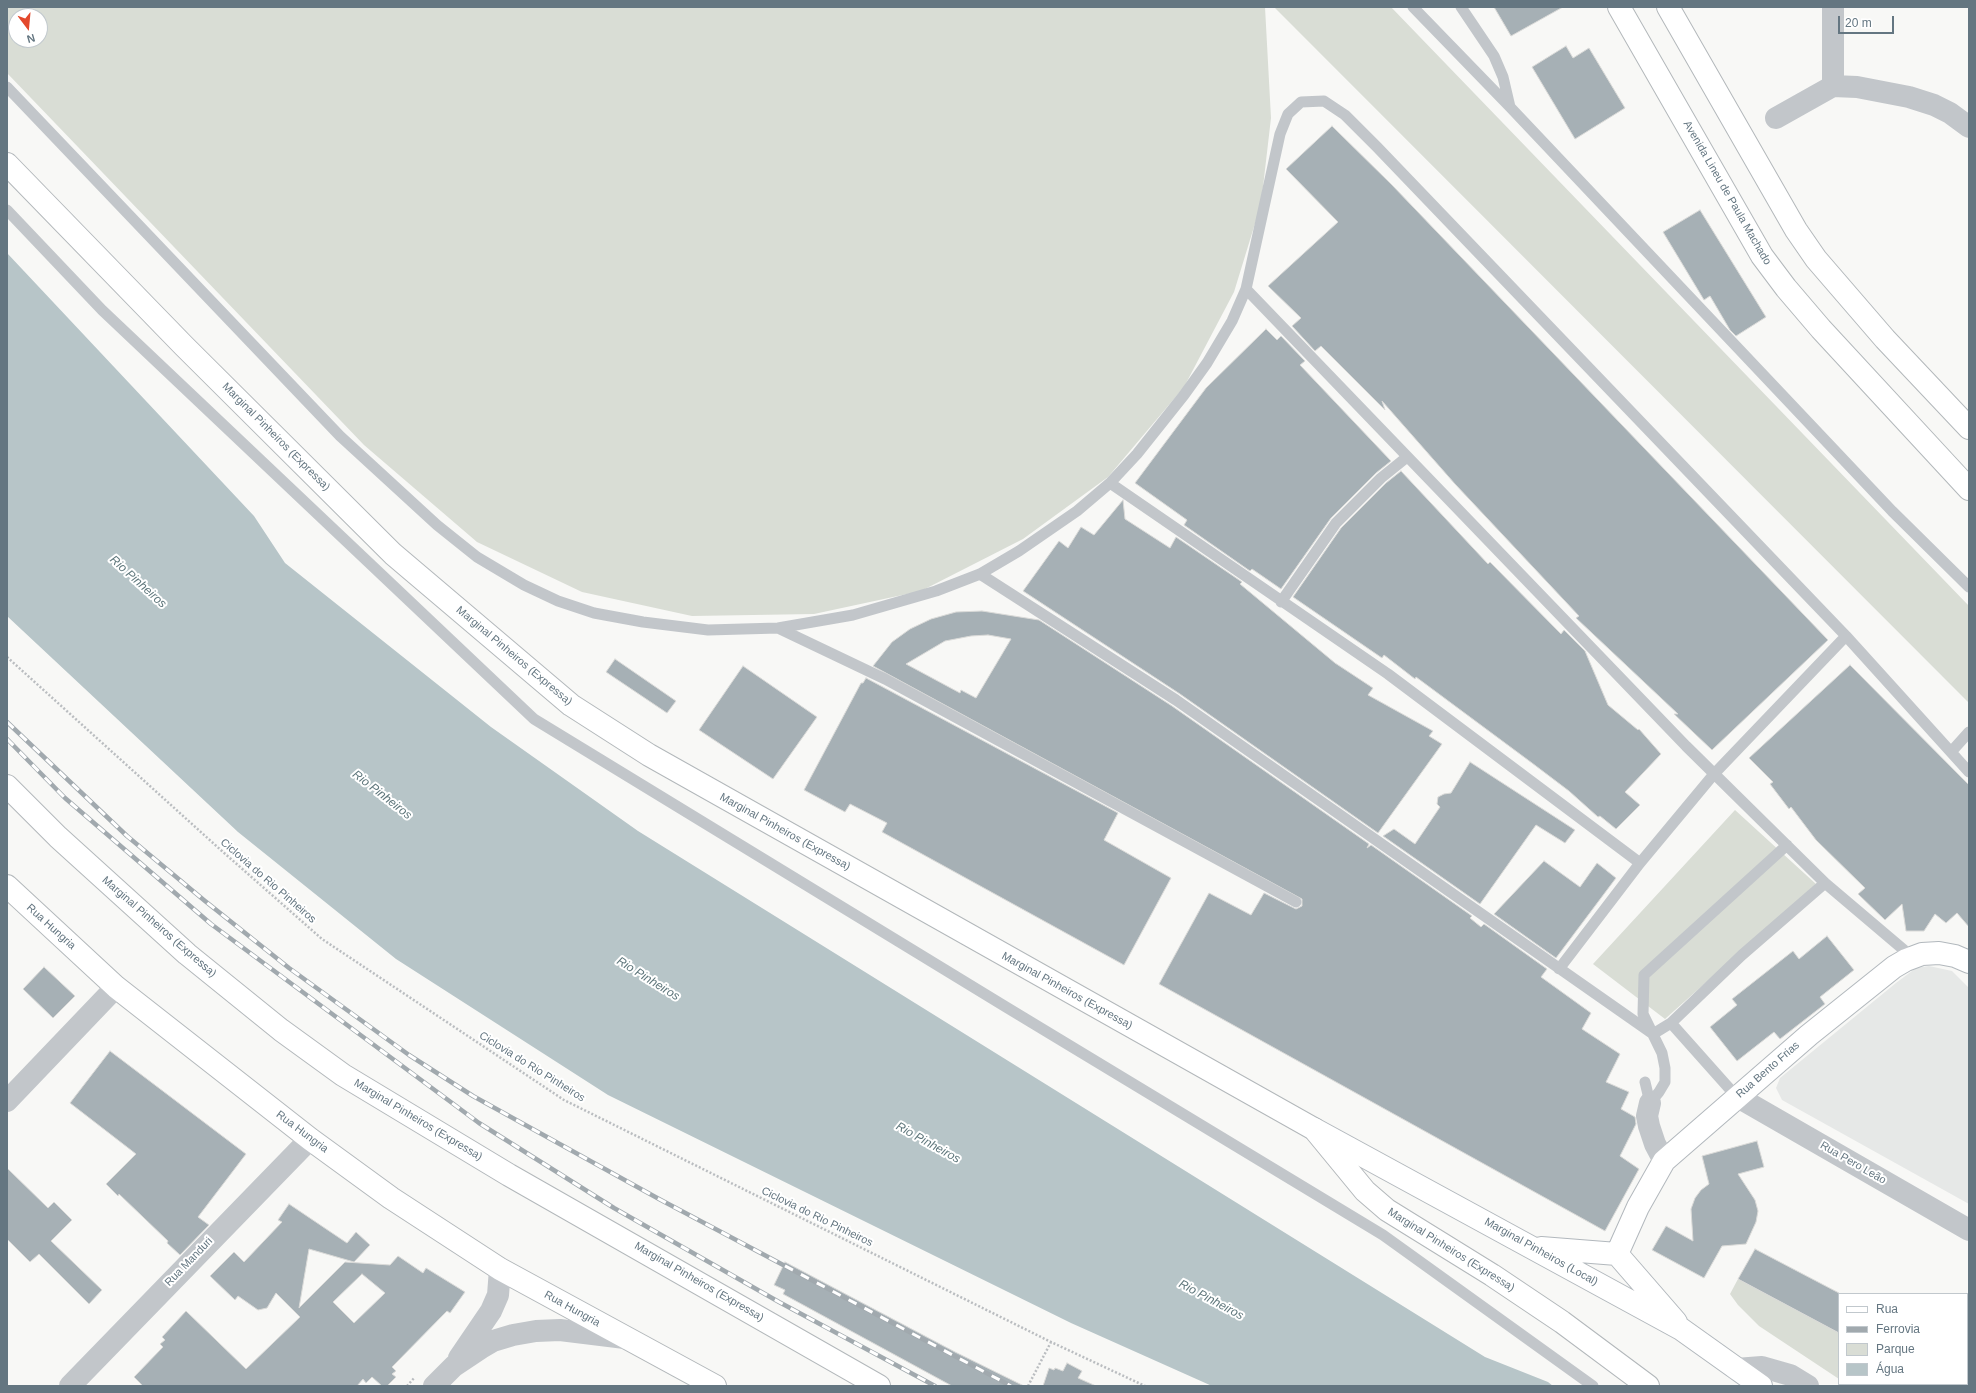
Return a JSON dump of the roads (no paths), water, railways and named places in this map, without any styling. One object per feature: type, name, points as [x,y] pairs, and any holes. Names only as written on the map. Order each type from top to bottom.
[{"type":"main road","name":"Avenida Lineu de Paula Machado","points":[[1619,7],[1762,256],[1778,278],[1821,329],[1969,489]]},
{"type":"main road","points":[[1668,7],[1796,230],[1816,259],[1885,339],[1969,428]]},
{"type":"main road","name":"Marginal Pinheiros (Expressa)","points":[[7,164],[184,346],[393,554],[571,705],[649,755],[1314,1129],[1365,1191],[1387,1210],[1492,1275],[1562,1322],[1648,1386]]},
{"type":"main road","name":"Marginal Pinheiros (Expressa)","points":[[7,786],[58,837],[187,954],[281,1030],[343,1075],[509,1175],[879,1386]]},
{"type":"main road","name":"Rua Hungria","points":[[7,886],[116,987],[310,1139],[391,1198],[500,1269],[714,1386]]},
{"type":"main road","name":"Rua Bento Frias","points":[[1617,1254],[1638,1207],[1664,1161],[1736,1096],[1809,1034],[1894,967],[1906,960],[1922,954],[1939,953],[1955,956],[1969,962]]},
{"type":"main road","name":"Marginal Pinheiros (Local)","points":[[1314,1129],[1681,1329],[1761,1386]]},
{"type":"main road","points":[[1533,1247],[1617,1254],[1672,1315],[1681,1329]]},
{"type":"street","points":[[1832,86],[1833,7]]},
{"type":"street","points":[[1776,118],[1832,86],[1865,88],[1909,97],[1934,105],[1950,113],[1969,127]]},
{"type":"street","points":[[7,1101],[116,987]]},
{"type":"street","name":"Rua Pero Leão","points":[[1736,1096],[1969,1230]]},
{"type":"street","points":[[1650,1102],[1647,1116],[1649,1126],[1655,1144],[1664,1161]]},
{"type":"street","name":"Rua Manduri","points":[[70,1386],[107,1346],[310,1139]]},
{"type":"street","points":[[434,1386],[454,1366],[491,1311],[498,1295],[500,1269]]},
{"type":"street","points":[[454,1366],[494,1341],[513,1335],[536,1331],[560,1330],[625,1338]]},
{"type":"street","points":[[1736,1369],[1762,1367],[1790,1375],[1808,1386]]},
{"type":"lane","points":[[1413,7],[1510,107],[1892,511],[1969,587]]},
{"type":"lane","points":[[1461,7],[1494,56],[1504,77],[1510,107]]},
{"type":"lane","points":[[7,87],[340,436],[437,525],[477,557],[524,585],[558,601],[594,613],[643,622],[708,630],[778,628],[860,613],[929,593],[980,574],[1020,551],[1077,511],[1110,483],[1137,454],[1194,382],[1232,321],[1246,289],[1280,134],[1288,114],[1302,102],[1324,101],[1345,115],[1377,147],[1846,636],[1969,772]]},
{"type":"lane","points":[[7,210],[102,310],[534,719],[1383,1235],[1593,1386]]},
{"type":"lane","points":[[1246,289],[1407,456],[1495,550],[1714,774],[1825,883],[1904,950]]},
{"type":"lane","points":[[1281,602],[1336,523],[1380,478],[1407,456]]},
{"type":"lane","points":[[1110,483],[1281,602],[1388,674],[1640,863]]},
{"type":"lane","points":[[980,574],[1176,700],[1653,1034]]},
{"type":"lane","points":[[778,628],[885,679],[1296,902]]},
{"type":"lane","points":[[1559,969],[1640,863],[1714,774],[1846,636]]},
{"type":"lane","points":[[1950,752],[1969,732]]},
{"type":"lane","points":[[1650,1102],[1665,1082],[1666,1068],[1653,1034],[1643,1014],[1644,975],[1787,845]]},
{"type":"lane","points":[[1653,1034],[1670,1023],[1742,955],[1825,883]]},
{"type":"lane","points":[[1670,1023],[1736,1096]]},
{"type":"lane","points":[[1645,1082],[1650,1102]]},
{"type":"water","name":"Rio Pinheiros","points":[[7,253],[254,516],[285,563],[491,727],[638,831],[1485,1357],[1548,1382],[1553,1386],[1212,1386],[1071,1323],[608,1095],[396,959],[238,832],[7,616]]},
{"type":"railway","points":[[7,722],[127,836],[205,901],[289,968],[409,1055],[473,1096],[659,1199],[1011,1386]]},
{"type":"railway","points":[[7,739],[65,798],[211,924],[479,1123],[614,1208],[779,1302],[935,1386]]}]
